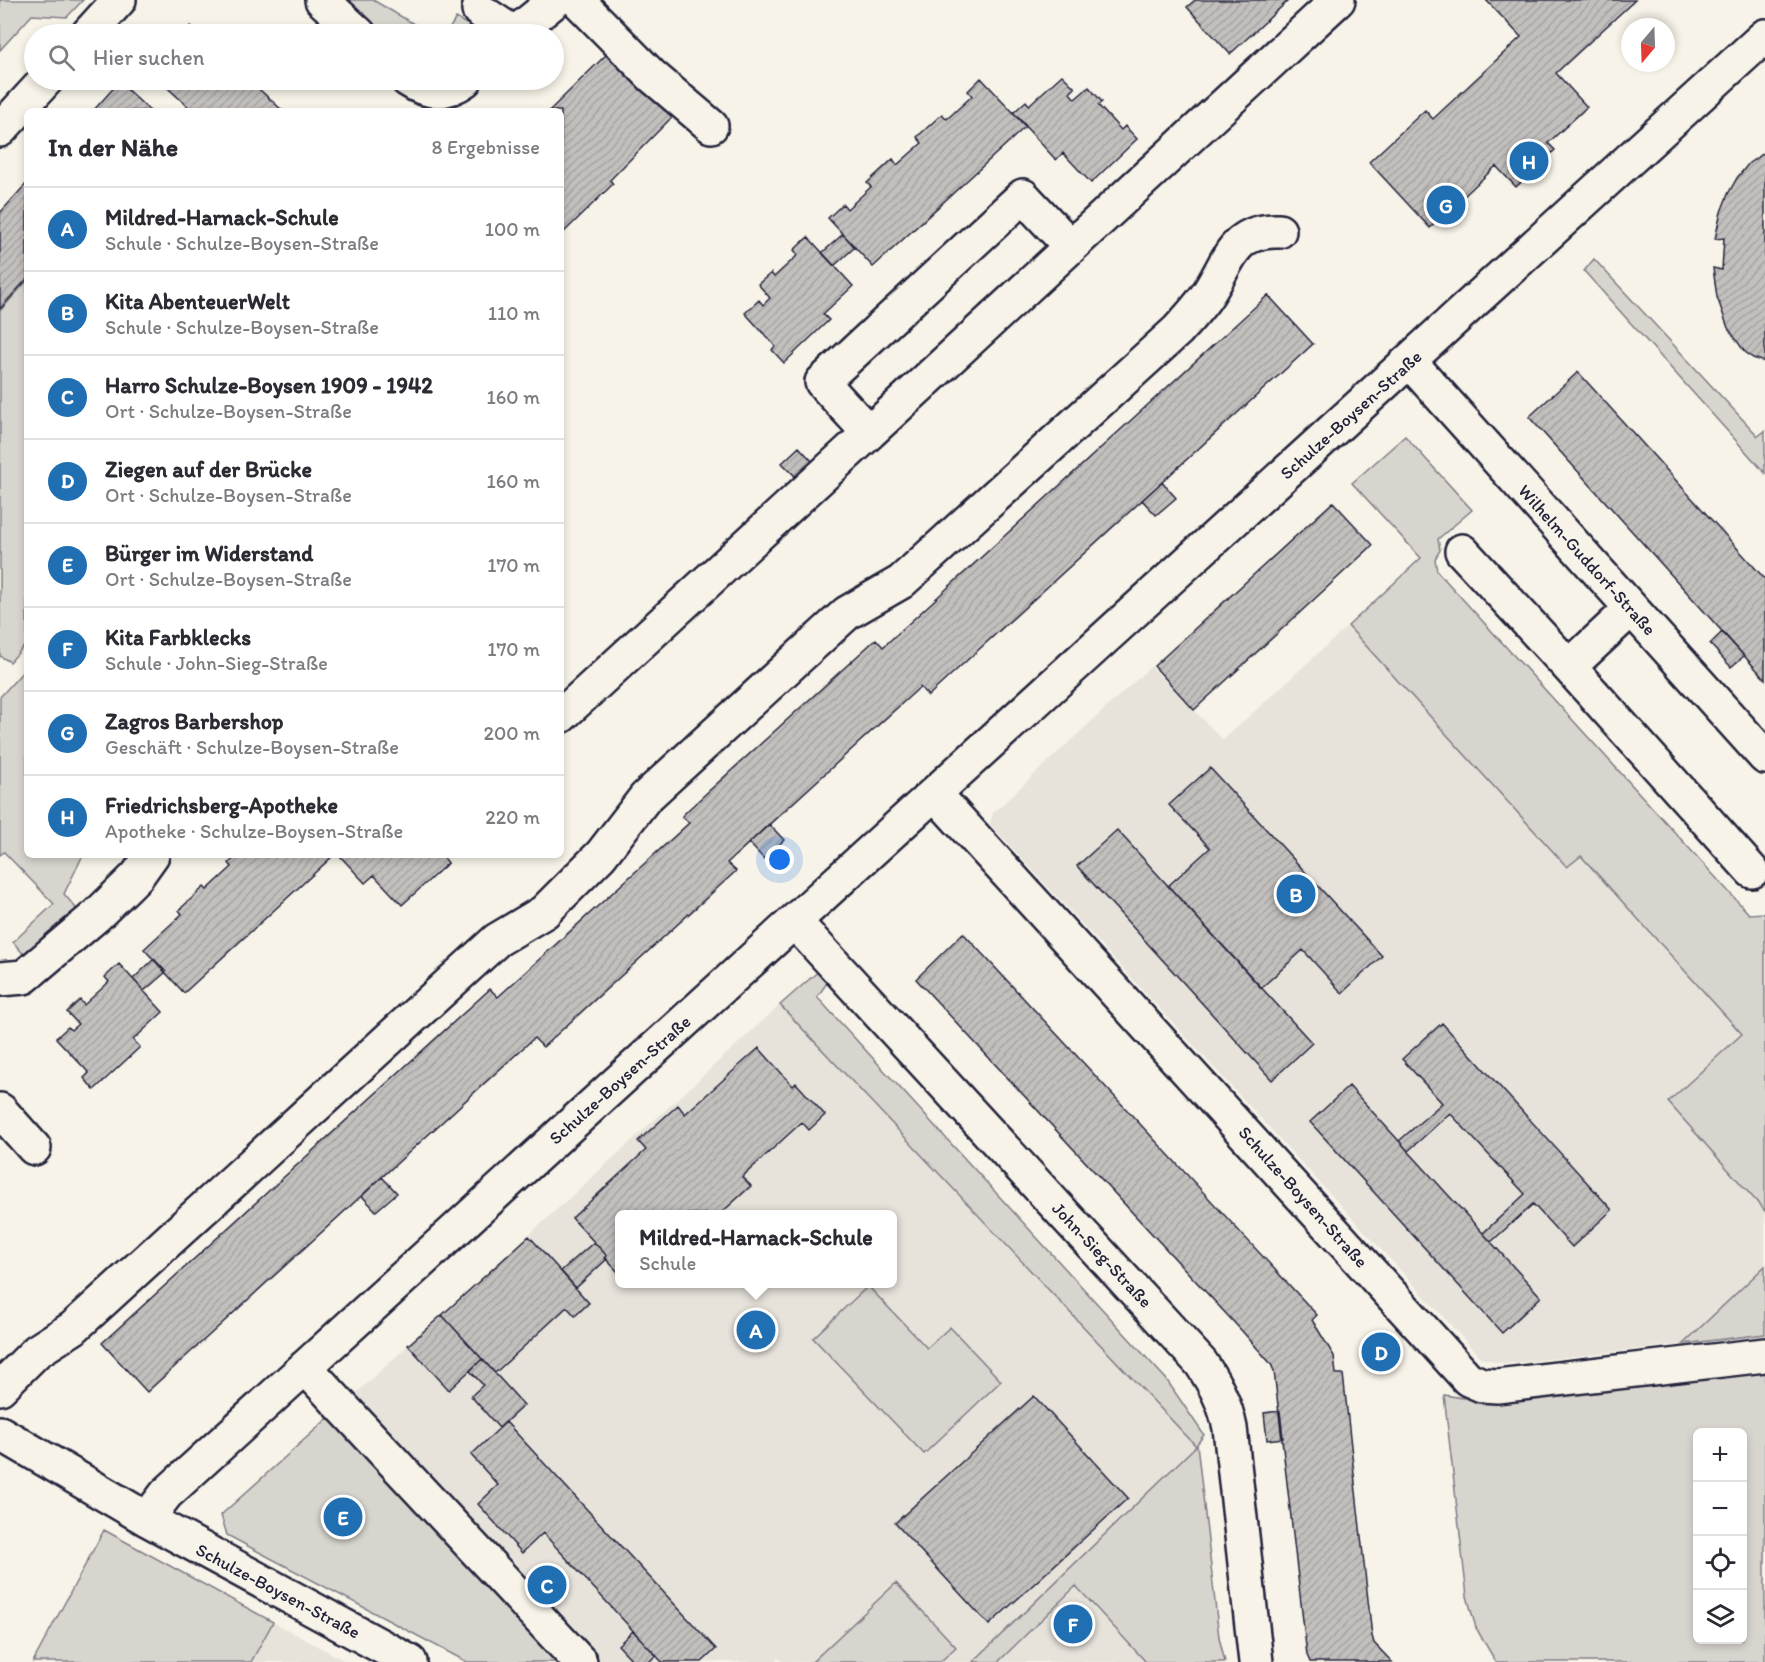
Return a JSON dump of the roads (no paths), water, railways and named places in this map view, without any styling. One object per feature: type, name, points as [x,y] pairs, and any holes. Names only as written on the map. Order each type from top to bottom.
[{"type":"street","points":[[97,24],[119,0]]},
{"type":"street","points":[[322,0],[348,24]]},
{"type":"street","points":[[527,24],[556,0]]},
{"type":"street","points":[[577,0],[652,76],[711,126]]},
{"type":"street","points":[[564,713],[1338,0]]},
{"type":"street","points":[[479,10],[500,24]]},
{"type":"street","name":"Schulze-Boysen-Straße","points":[[147,1519],[166,1494],[1765,36]]},
{"type":"street","points":[[0,130],[37,90]]},
{"type":"street","points":[[869,433],[822,382],[1023,196],[1071,247]]},
{"type":"street","points":[[0,1388],[37,1351],[73,1328],[497,940],[544,912],[601,855],[645,798],[847,613],[901,582],[1178,330],[1205,298],[1235,247],[1248,236],[1263,231],[1279,231]]},
{"type":"street","name":"Wilhelm-Guddorf-Straße","points":[[1410,362],[1765,757]]},
{"type":"street","points":[[1462,551],[1752,871]]},
{"type":"street","points":[[1569,667],[1631,609]]},
{"type":"street","name":"Schulze-Boysen-Straße","points":[[935,794],[1468,1379],[1482,1385],[1497,1386],[1765,1355]]},
{"type":"street","points":[[0,979],[24,977],[96,916],[137,876],[150,858]]},
{"type":"street","name":"John-Sieg-Straße","points":[[795,922],[1201,1363],[1212,1378],[1226,1410],[1230,1428],[1256,1662]]},
{"type":"street","points":[[0,1110],[34,1148]]},
{"type":"street","points":[[305,1367],[580,1662]]},
{"type":"street","name":"Schulze-Boysen-Straße","points":[[0,1433],[147,1519],[410,1662]]},
{"type":"place","name":"Friedrichsberg-Apotheke","points":[[1529,161]]},
{"type":"place","name":"Zagros Barbershop","points":[[1446,205]]},
{"type":"place","name":"Kita AbenteuerWelt","points":[[1296,894]]},
{"type":"place","name":"Mildred-Harnack-Schule","points":[[756,1330]]},
{"type":"place","name":"Ziegen auf der Brücke","points":[[1381,1352]]},
{"type":"place","name":"Bürger im Widerstand","points":[[343,1517]]},
{"type":"place","name":"Harro Schulze-Boysen 1909 - 1942","points":[[547,1585]]},
{"type":"place","name":"Kita Farbklecks","points":[[1073,1624]]}]
